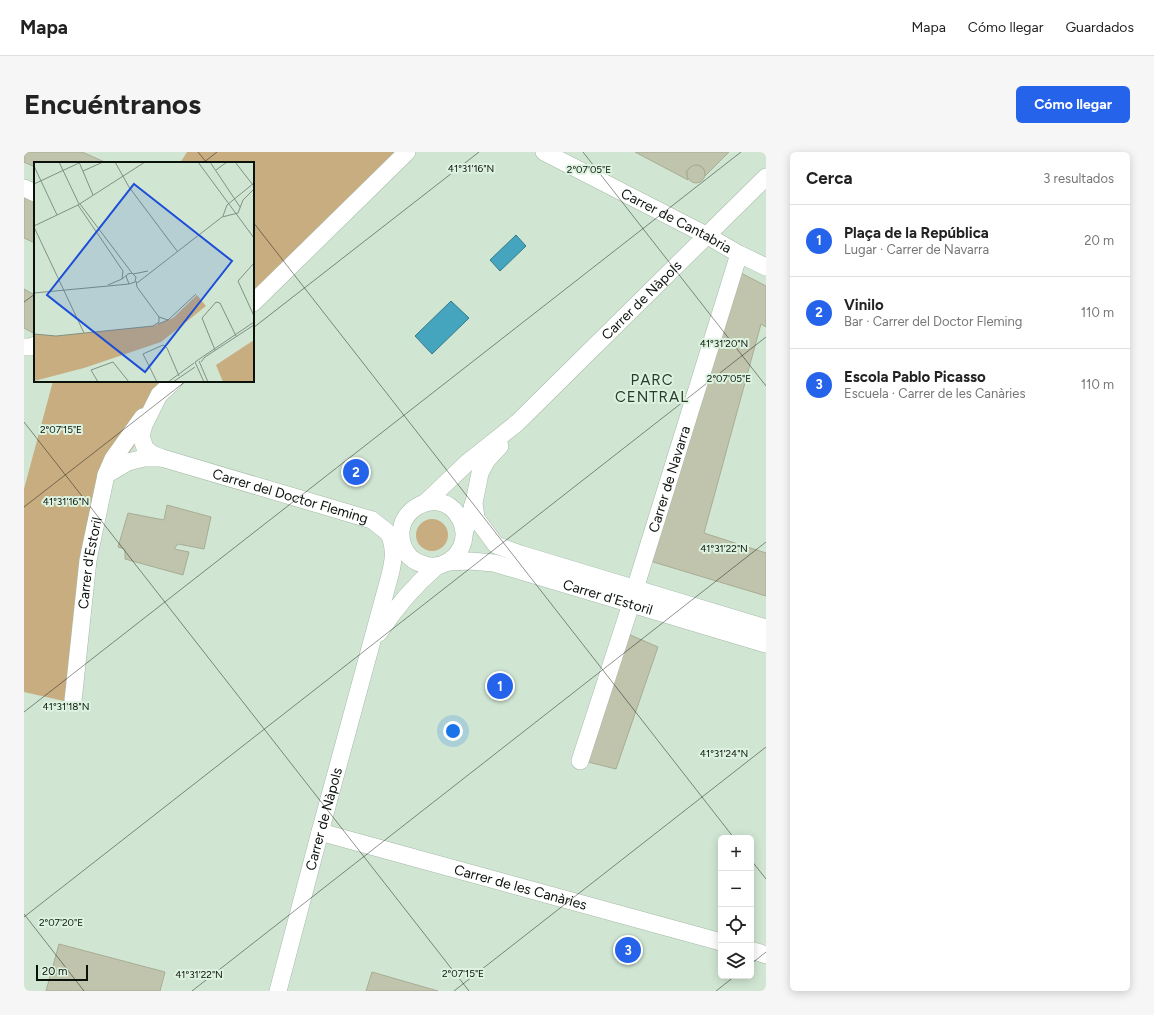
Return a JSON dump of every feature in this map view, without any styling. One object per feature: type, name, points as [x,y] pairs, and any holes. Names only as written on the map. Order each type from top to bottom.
[{"type":"street","points":[[254,302],[407,152]]},
{"type":"street","name":"Carrer de Cantabria","points":[[544,152],[766,267]]},
{"type":"street","name":"Carrer de Nàpols","points":[[425,503],[466,463],[517,423],[766,177]]},
{"type":"street","points":[[24,188],[34,193]]},
{"type":"street","name":"Carrer de Navarra","points":[[580,761],[739,254]]},
{"type":"street","name":"Carrer del Doctor Fleming","points":[[173,382],[159,395],[144,425],[141,436],[145,448],[152,454],[372,520],[390,535],[407,554]]},
{"type":"street","name":"Carrer d'Estoril","points":[[73,701],[88,560],[106,475],[113,459],[128,436],[159,395]]},
{"type":"street","name":"Carrer de Nàpols","points":[[468,518],[480,473],[487,460],[502,444],[517,423]]},
{"type":"street","name":"Carrer del Doctor Fleming","points":[[106,475],[128,462],[144,458],[162,458]]},
{"type":"street","points":[[436,502],[443,504],[468,518],[463,543],[457,555],[443,564],[427,566],[417,562],[407,554],[402,544],[400,535],[402,524],[407,514],[414,508],[425,503],[436,502]]},
{"type":"street","name":"Carrer d'Estoril","points":[[468,518],[496,544],[766,644]]},
{"type":"street","name":"Carrer de Nàpols","points":[[278,991],[390,575],[394,557],[394,548],[390,535]]},
{"type":"street","name":"Carrer d'Estoril","points":[[443,564],[470,561],[494,563],[766,628]]},
{"type":"street","name":"Carrer de Nàpols","points":[[370,647],[388,619],[421,580],[443,564]]},
{"type":"street","name":"Carrer de les Canàries","points":[[320,832],[718,941]]},
{"type":"street","points":[[754,951],[766,954]]},
{"type":"shaded area","points":[[187,152],[407,152],[254,302],[254,162],[181,162]]},
{"type":"shaded area","points":[[53,382],[173,382],[141,436],[92,505],[64,701],[24,692],[24,489]]},
{"type":"shaded area","points":[[429,519],[435,519],[445,526],[448,535],[447,541],[441,548],[435,551],[429,551],[419,544],[416,538],[416,532],[423,522]]},
{"type":"water","points":[[516,235],[526,246],[500,271],[490,260]]},
{"type":"water","points":[[451,301],[469,318],[432,354],[415,336]]},
{"type":"building","points":[[24,152],[82,152],[105,162],[34,162],[34,167],[24,162]]},
{"type":"building","points":[[635,152],[729,152],[705,176],[704,169],[701,166],[696,165],[690,167],[686,172],[688,180]]},
{"type":"building","points":[[692,165],[700,165],[705,170],[703,181],[700,183],[692,183],[687,178],[687,170]]},
{"type":"building","points":[[24,197],[34,202],[34,243],[24,238]]},
{"type":"building","points":[[741,273],[766,286],[766,327],[761,324],[704,533],[766,553],[766,596],[650,561]]},
{"type":"building","points":[[24,289],[34,294],[34,333],[24,328]]},
{"type":"building","points":[[167,505],[211,517],[204,549],[178,544],[174,549],[189,552],[183,575],[125,559],[125,549],[118,547],[128,513],[164,520]]},
{"type":"building","points":[[628,634],[658,647],[616,769],[588,762]]},
{"type":"building","points":[[59,944],[165,972],[160,991],[46,991]]},
{"type":"building","points":[[372,972],[438,991],[366,991]]},
{"type":"place","name":"Vinilo","points":[[356,472]]},
{"type":"place","name":"Plaça de la República","points":[[500,686]]},
{"type":"place","name":"Escola Pablo Picasso","points":[[628,950]]},
{"type":"district","name":"PARC CENTRAL","points":[[652,388]]}]
